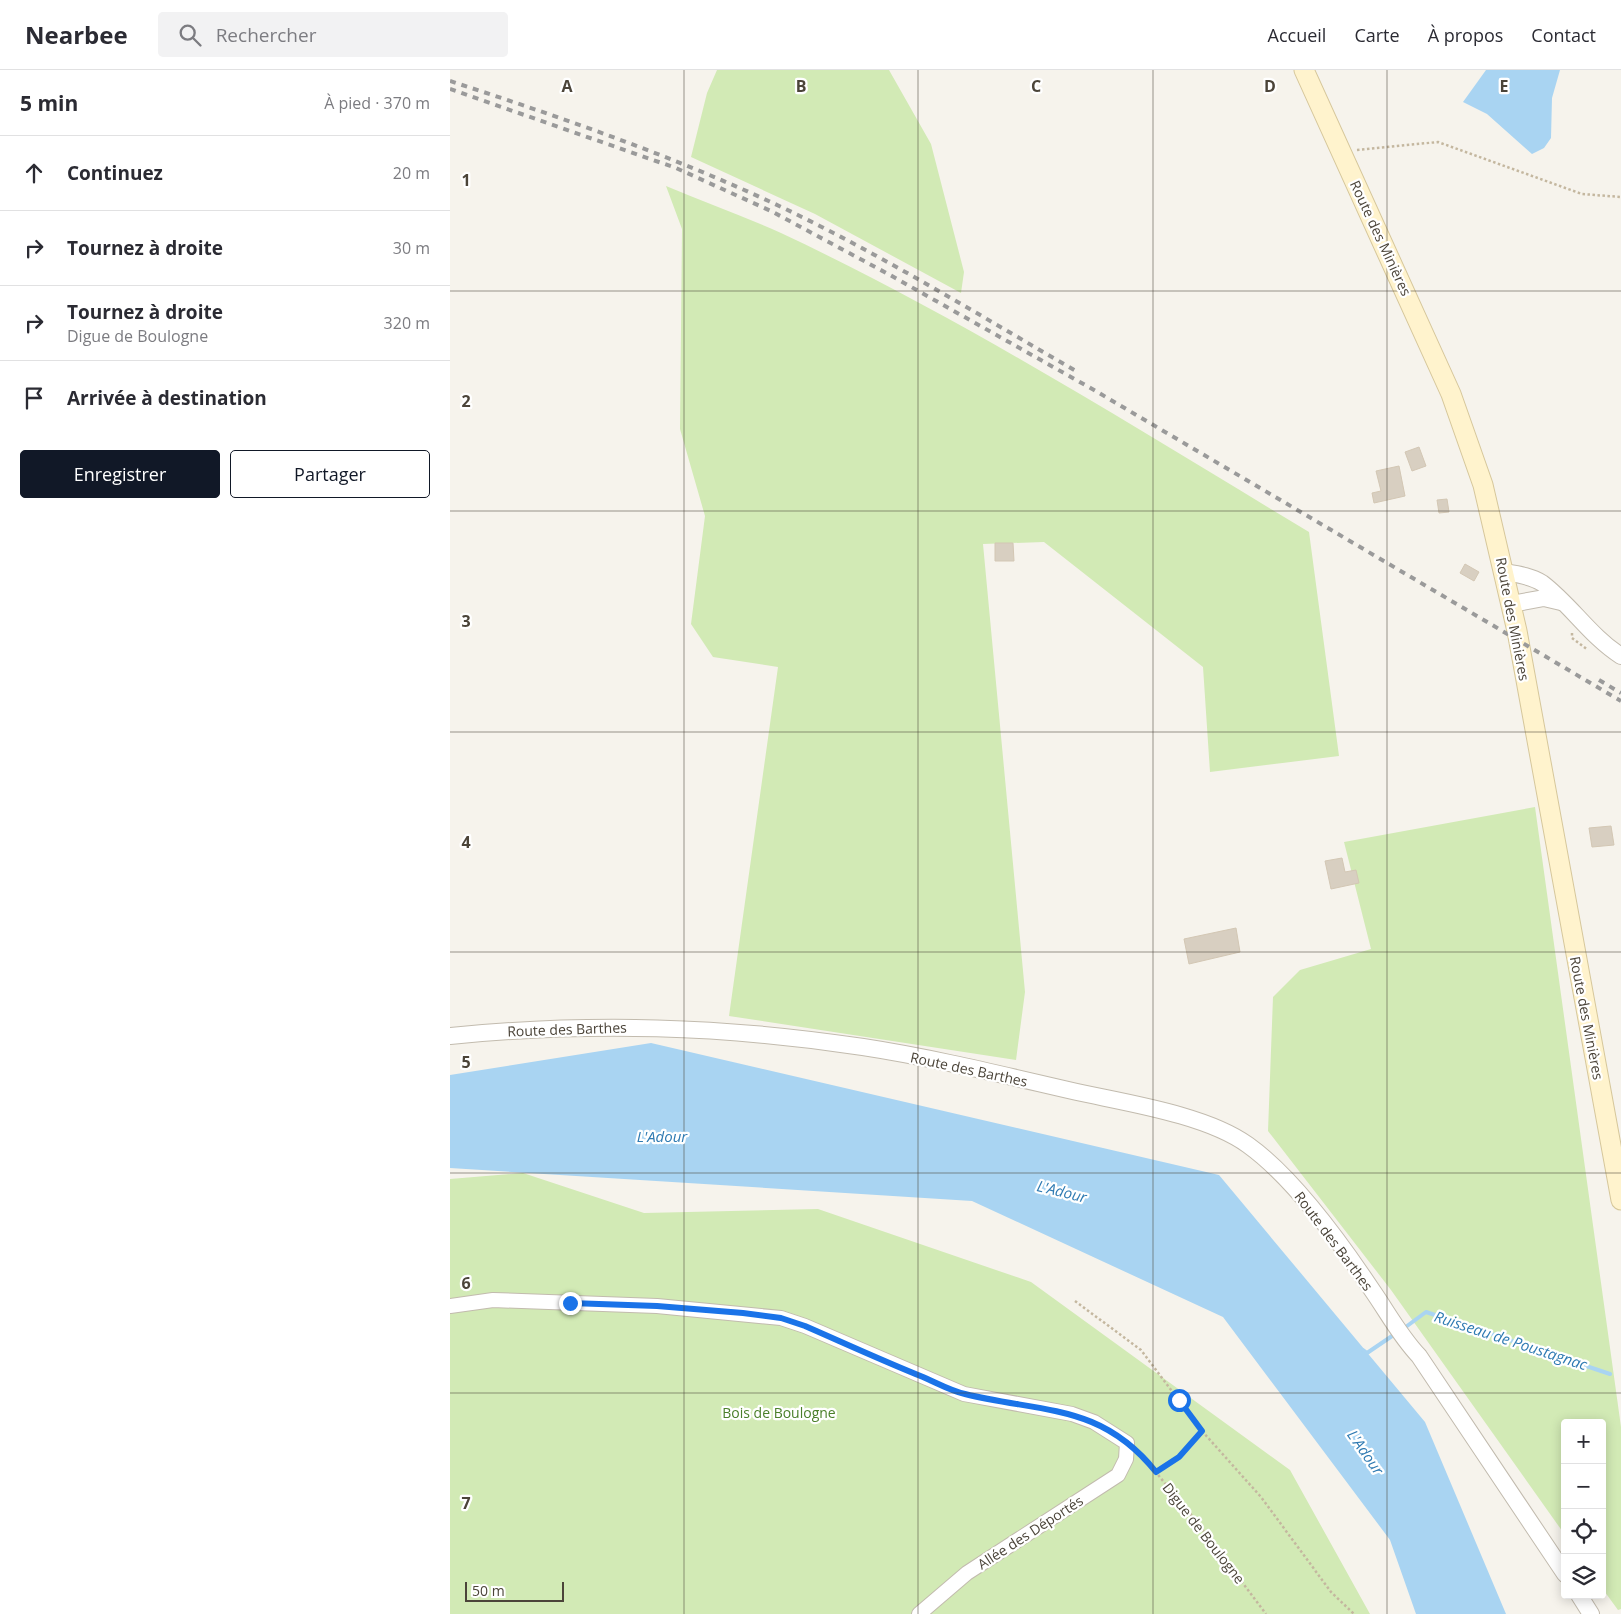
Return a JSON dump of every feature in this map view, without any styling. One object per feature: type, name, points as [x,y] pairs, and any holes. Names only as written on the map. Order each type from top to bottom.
[{"type":"main road","name":"Route des Minières","points":[[1304,70],[1452,394],[1484,484],[1505,572],[1621,1200]]},
{"type":"street","points":[[1505,572],[1528,576],[1541,583],[1593,635],[1621,656]]},
{"type":"street","points":[[1511,604],[1544,598],[1561,602]]},
{"type":"street","name":"Route des Barthes","points":[[450,1036],[519,1029],[605,1026],[686,1028],[778,1036],[865,1047],[1038,1083],[1188,1118],[1228,1134],[1247,1144],[1282,1174],[1306,1202],[1373,1290],[1404,1341],[1419,1356],[1561,1568]]},
{"type":"street","points":[[450,1306],[493,1300],[590,1303],[657,1306],[781,1318],[805,1326],[964,1394],[1072,1414],[1094,1422],[1128,1443]]},
{"type":"street","name":"Allée des Déportés","points":[[919,1614],[967,1573],[1118,1475],[1126,1459],[1128,1443]]},
{"type":"street","points":[[1582,1599],[1592,1613]]},
{"type":"path","points":[[1341,151],[1438,142],[1582,194],[1621,197]]},
{"type":"path","points":[[1075,1300],[1141,1350],[1202,1431],[1261,1496],[1332,1592],[1354,1614]]},
{"type":"path","points":[[1156,1472],[1179,1457],[1202,1431]]},
{"type":"path","name":"Digue de Boulogne","points":[[1128,1443],[1144,1457],[1193,1517],[1266,1614]]},
{"type":"green space","points":[[717,70],[889,70],[931,144],[964,272],[961,293],[815,214],[691,157],[707,93]]},
{"type":"green space","points":[[666,186],[781,233],[916,301],[1114,414],[1309,532],[1339,756],[1210,772],[1203,667],[1044,542],[983,544],[1025,992],[1016,1060],[729,1016],[778,667],[713,657],[691,624],[705,516],[680,429],[682,229]]},
{"type":"green space","points":[[1535,807],[1621,1427],[1621,1609],[1618,1610],[1606,1594],[1606,1419],[1561,1419],[1561,1529],[1391,1290],[1268,1131],[1273,997],[1300,970],[1371,949],[1344,842]]},
{"type":"green space","name":"Bois de Boulogne","points":[[523,1173],[644,1213],[818,1209],[1031,1282],[1290,1470],[1370,1614],[450,1614],[450,1179]]},
{"type":"water","points":[[1486,70],[1560,70],[1552,98],[1551,138],[1544,148],[1532,154],[1487,114],[1463,102]]},
{"type":"water","name":"L'Adour","points":[[651,1043],[1219,1175],[1425,1422],[1506,1614],[1416,1614],[1390,1540],[1223,1317],[972,1201],[450,1168],[450,1075]]},
{"type":"building","points":[[1419,447],[1426,466],[1412,471],[1405,452]]},
{"type":"building","points":[[1399,466],[1405,496],[1374,503],[1372,493],[1381,491],[1376,471]]},
{"type":"building","points":[[1447,499],[1449,512],[1439,513],[1437,500]]},
{"type":"building","points":[[995,543],[1013,543],[1014,561],[995,561]]},
{"type":"building","points":[[1465,564],[1479,572],[1474,581],[1460,573]]},
{"type":"building","points":[[1611,826],[1614,845],[1592,847],[1589,828]]},
{"type":"building","points":[[1342,858],[1345,872],[1356,870],[1359,883],[1331,889],[1325,861]]},
{"type":"building","points":[[1236,928],[1240,952],[1189,964],[1184,939]]},
{"type":"waterway","name":"Ruisseau de Poustagnac","points":[[1403,1329],[1426,1312],[1610,1374]]},
{"type":"waterway","name":"Ruisseau de Poustagnac","points":[[1363,1350],[1367,1353],[1395,1334]]},
{"type":"railway","points":[[450,81],[655,153],[775,204],[890,263],[1076,371]]},
{"type":"railway","points":[[450,89],[676,168],[771,211],[890,275],[1094,390],[1621,701]]},
{"type":"railway","points":[[1599,680],[1621,693]]},
{"type":"route","points":[[570,1303],[657,1306],[781,1318],[805,1326],[964,1394],[1037,1406],[1072,1414],[1094,1422],[1117,1434],[1144,1457],[1156,1472],[1179,1457],[1202,1431],[1179,1400]]}]
